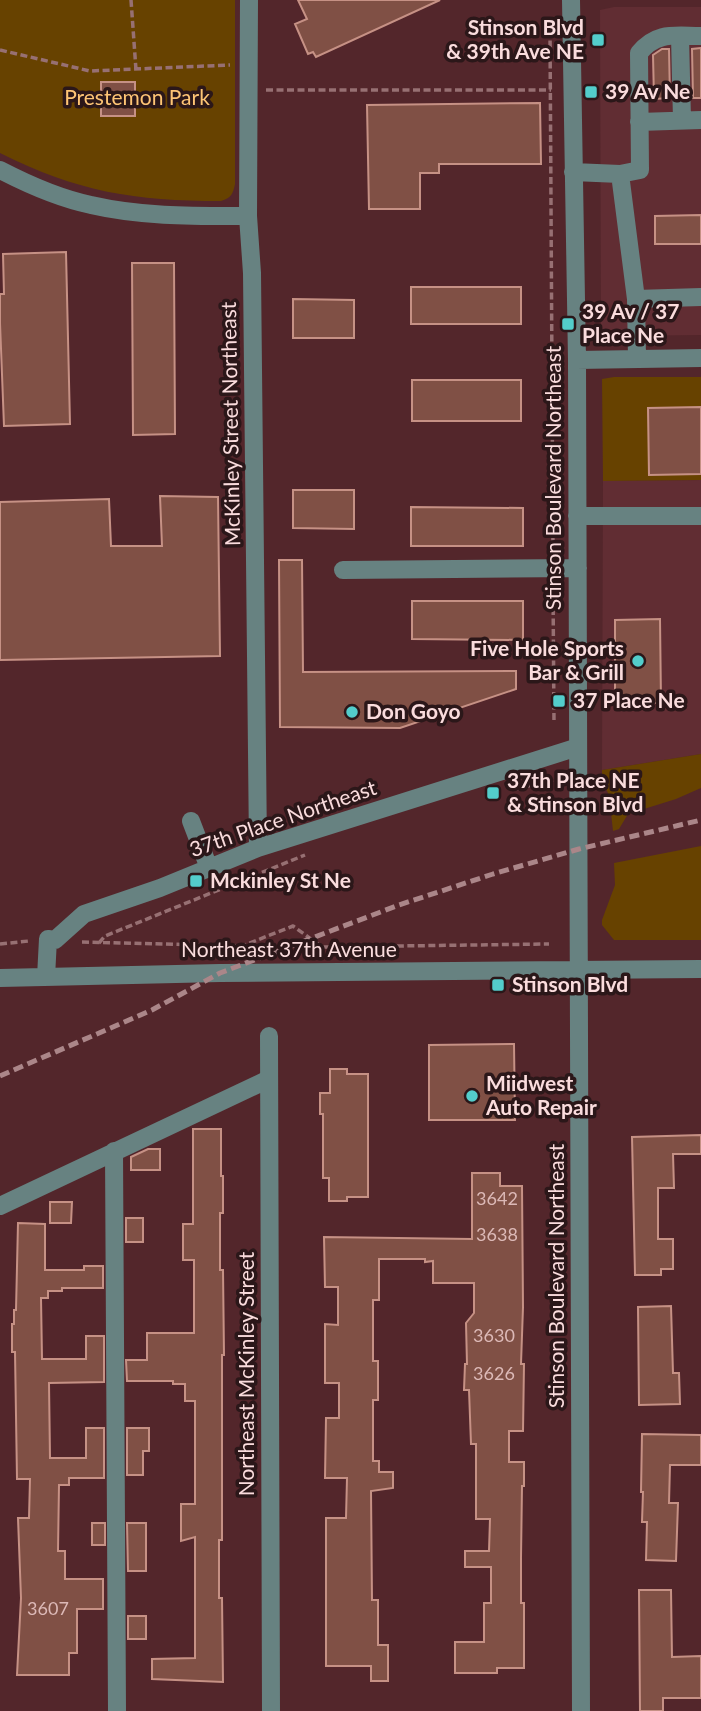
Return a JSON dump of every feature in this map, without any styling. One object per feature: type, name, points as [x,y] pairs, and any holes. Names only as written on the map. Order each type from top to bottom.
[{"type":"street","name":"McKinley Street Northeast","points":[[249,0],[248,216],[252,274],[258,848]]},
{"type":"street","name":"Stinson Boulevard Northeast","points":[[570,0],[577,360],[581,1711]]},
{"type":"street","points":[[573,172],[620,174],[640,170],[639,53],[657,36],[701,36]]},
{"type":"street","points":[[680,36],[682,120]]},
{"type":"street","points":[[639,122],[701,120]]},
{"type":"street","points":[[0,170],[19,180],[90,205],[167,215],[248,216]]},
{"type":"street","points":[[620,174],[636,299],[637,359]]},
{"type":"street","points":[[636,299],[701,297]]},
{"type":"street","points":[[577,360],[701,358]]},
{"type":"street","points":[[577,516],[701,516]]},
{"type":"street","points":[[343,570],[578,568]]},
{"type":"street","name":"37th Place Northeast","points":[[47,977],[48,939],[55,940],[83,914],[160,888],[258,848],[579,747]]},
{"type":"street","points":[[191,821],[209,868]]},
{"type":"street","name":"Northeast 37th Avenue","points":[[0,978],[220,973],[701,969]]},
{"type":"street","name":"Northeast McKinley Street","points":[[269,1036],[271,1711]]},
{"type":"street","points":[[0,1206],[269,1079]]},
{"type":"street","points":[[114,1151],[117,1711]]},
{"type":"path","points":[[131,0],[136,70]]},
{"type":"path","points":[[550,26],[554,723]]},
{"type":"path","points":[[0,50],[90,71],[249,64]]},
{"type":"path","points":[[250,90],[551,90]]},
{"type":"path","points":[[515,789],[553,780]]},
{"type":"path","points":[[310,853],[105,936],[99,943],[242,946],[293,926],[322,947],[549,944]]},
{"type":"path","points":[[0,944],[12,943]]},
{"type":"shaded area","points":[[614,7],[701,7],[701,335],[601,334],[600,10]]},
{"type":"shaded area","points":[[701,480],[701,754],[602,770],[603,481]]},
{"type":"green space","name":"Prestemon Park","points":[[0,0],[235,0],[235,184],[231,195],[221,201],[190,201],[107,192],[55,177],[0,153]]},
{"type":"green space","points":[[701,377],[701,480],[603,481],[602,379]]},
{"type":"green space","points":[[701,754],[701,788],[628,814],[619,829],[613,831],[609,795],[602,781],[602,770]]},
{"type":"green space","points":[[701,846],[701,940],[614,940],[602,925],[602,920],[615,885],[614,863]]},
{"type":"building","points":[[298,0],[440,0],[316,57],[313,52],[308,54],[295,24],[307,19]]},
{"type":"building","points":[[701,48],[701,98],[693,98],[692,49]]},
{"type":"building","points":[[662,49],[669,49],[670,98],[654,99],[653,55]]},
{"type":"building","points":[[101,82],[135,82],[135,116],[101,116]]},
{"type":"building","points":[[540,103],[541,164],[439,164],[439,173],[420,173],[420,209],[369,209],[367,105]]},
{"type":"building","points":[[701,215],[701,244],[655,244],[655,216]]},
{"type":"building","points":[[66,252],[70,424],[4,426],[0,323],[0,294],[4,294],[3,254]]},
{"type":"building","points":[[132,263],[174,263],[175,434],[133,435]]},
{"type":"building","points":[[411,287],[521,287],[521,324],[411,324]]},
{"type":"building","points":[[293,299],[354,300],[354,338],[293,338]]},
{"type":"building","points":[[412,380],[521,380],[521,421],[412,421]]},
{"type":"building","points":[[701,407],[701,474],[649,475],[648,408]]},
{"type":"building","points":[[293,490],[354,490],[354,529],[293,528]]},
{"type":"building","points":[[160,496],[218,497],[220,656],[0,660],[0,502],[109,499],[111,546],[162,546]]},
{"type":"building","points":[[411,507],[523,508],[523,546],[411,546]]},
{"type":"building","points":[[279,560],[302,560],[303,672],[516,671],[516,689],[400,728],[280,727]]},
{"type":"building","points":[[412,601],[523,601],[523,640],[412,639]]},
{"type":"building","name":"Five Hole Sports Bar & Grill","points":[[660,619],[661,703],[615,703],[615,620]]},
{"type":"building","name":"Miidwest Auto Repair","points":[[514,1044],[515,1120],[429,1120],[429,1045]]},
{"type":"building","points":[[330,1069],[347,1069],[347,1074],[368,1074],[368,1197],[347,1197],[347,1201],[329,1201],[329,1178],[323,1178],[323,1114],[320,1114],[320,1093],[330,1093]]},
{"type":"building","points":[[193,1129],[221,1129],[223,1213],[220,1213],[220,1270],[223,1270],[224,1355],[219,1598],[222,1598],[223,1682],[152,1679],[152,1659],[195,1658],[195,1537],[181,1541],[181,1504],[195,1504],[195,1401],[185,1401],[185,1384],[173,1384],[173,1381],[127,1381],[126,1360],[147,1360],[147,1333],[194,1333],[194,1260],[183,1260],[183,1224],[193,1224]]},
{"type":"building","points":[[701,1135],[701,1154],[673,1154],[674,1188],[658,1188],[658,1239],[673,1239],[673,1269],[661,1269],[661,1275],[635,1275],[632,1137]]},
{"type":"building","points":[[148,1149],[160,1149],[160,1170],[131,1170],[131,1157]]},
{"type":"building","points":[[472,1173],[500,1173],[500,1186],[522,1186],[523,1431],[509,1431],[509,1462],[524,1462],[521,1603],[524,1603],[524,1668],[497,1668],[497,1673],[455,1673],[455,1642],[484,1642],[484,1603],[491,1603],[491,1567],[465,1567],[465,1551],[489,1551],[490,1519],[476,1519],[476,1444],[471,1444],[469,1390],[464,1390],[467,1364],[466,1323],[474,1313],[474,1283],[433,1283],[433,1261],[379,1259],[379,1300],[373,1300],[373,1361],[378,1361],[378,1400],[373,1400],[373,1461],[379,1461],[379,1472],[393,1472],[393,1488],[371,1491],[372,1600],[378,1600],[378,1645],[388,1645],[388,1681],[371,1681],[371,1666],[326,1666],[326,1518],[346,1518],[347,1478],[325,1478],[326,1418],[339,1418],[339,1383],[325,1383],[325,1324],[338,1325],[338,1287],[325,1287],[324,1237],[472,1239]]},
{"type":"building","points":[[50,1202],[72,1202],[71,1223],[50,1223]]},
{"type":"building","points":[[126,1218],[143,1218],[143,1242],[126,1242]]},
{"type":"building","points":[[18,1223],[45,1224],[45,1270],[84,1270],[84,1266],[103,1266],[103,1288],[62,1288],[62,1291],[48,1291],[48,1298],[41,1298],[42,1359],[86,1359],[86,1336],[104,1336],[104,1382],[49,1383],[50,1458],[86,1458],[86,1428],[104,1428],[104,1478],[69,1478],[69,1485],[59,1485],[58,1551],[65,1551],[65,1579],[103,1579],[103,1609],[77,1609],[77,1653],[69,1653],[69,1675],[17,1675],[21,1598],[18,1518],[29,1518],[30,1479],[17,1479],[12,1324],[16,1310]]},
{"type":"building","points":[[671,1306],[673,1373],[679,1373],[680,1404],[639,1405],[638,1307]]},
{"type":"building","points":[[127,1428],[149,1428],[149,1451],[143,1451],[143,1475],[127,1475]]},
{"type":"building","points":[[642,1434],[701,1435],[701,1465],[670,1465],[669,1503],[678,1503],[676,1561],[646,1560],[647,1522],[642,1522],[641,1492]]},
{"type":"building","points":[[92,1523],[105,1523],[105,1545],[92,1545]]},
{"type":"building","points":[[127,1523],[146,1523],[146,1571],[128,1571]]},
{"type":"building","points":[[639,1590],[671,1590],[672,1657],[701,1656],[701,1698],[663,1698],[663,1711],[640,1711]]},
{"type":"building","points":[[128,1616],[146,1616],[146,1639],[128,1639]]},
{"type":"railway","points":[[0,1076],[152,1010],[220,973],[399,905],[579,849],[701,820]]},
{"type":"place","name":"Stinson Blvd & 39th Ave NE","points":[[598,40]]},
{"type":"place","name":"39 Av Ne","points":[[591,92]]},
{"type":"place","name":"39 Av / 37 Place Ne","points":[[568,324]]},
{"type":"place","name":"Five Hole Sports Bar & Grill","points":[[638,661]]},
{"type":"place","name":"37 Place Ne","points":[[559,701]]},
{"type":"place","name":"Don Goyo","points":[[352,712]]},
{"type":"place","name":"37th Place NE & Stinson Blvd","points":[[493,793]]},
{"type":"place","name":"Mckinley St Ne","points":[[196,881]]},
{"type":"place","name":"Stinson Blvd","points":[[498,985]]},
{"type":"place","name":"Miidwest Auto Repair","points":[[472,1096]]}]
